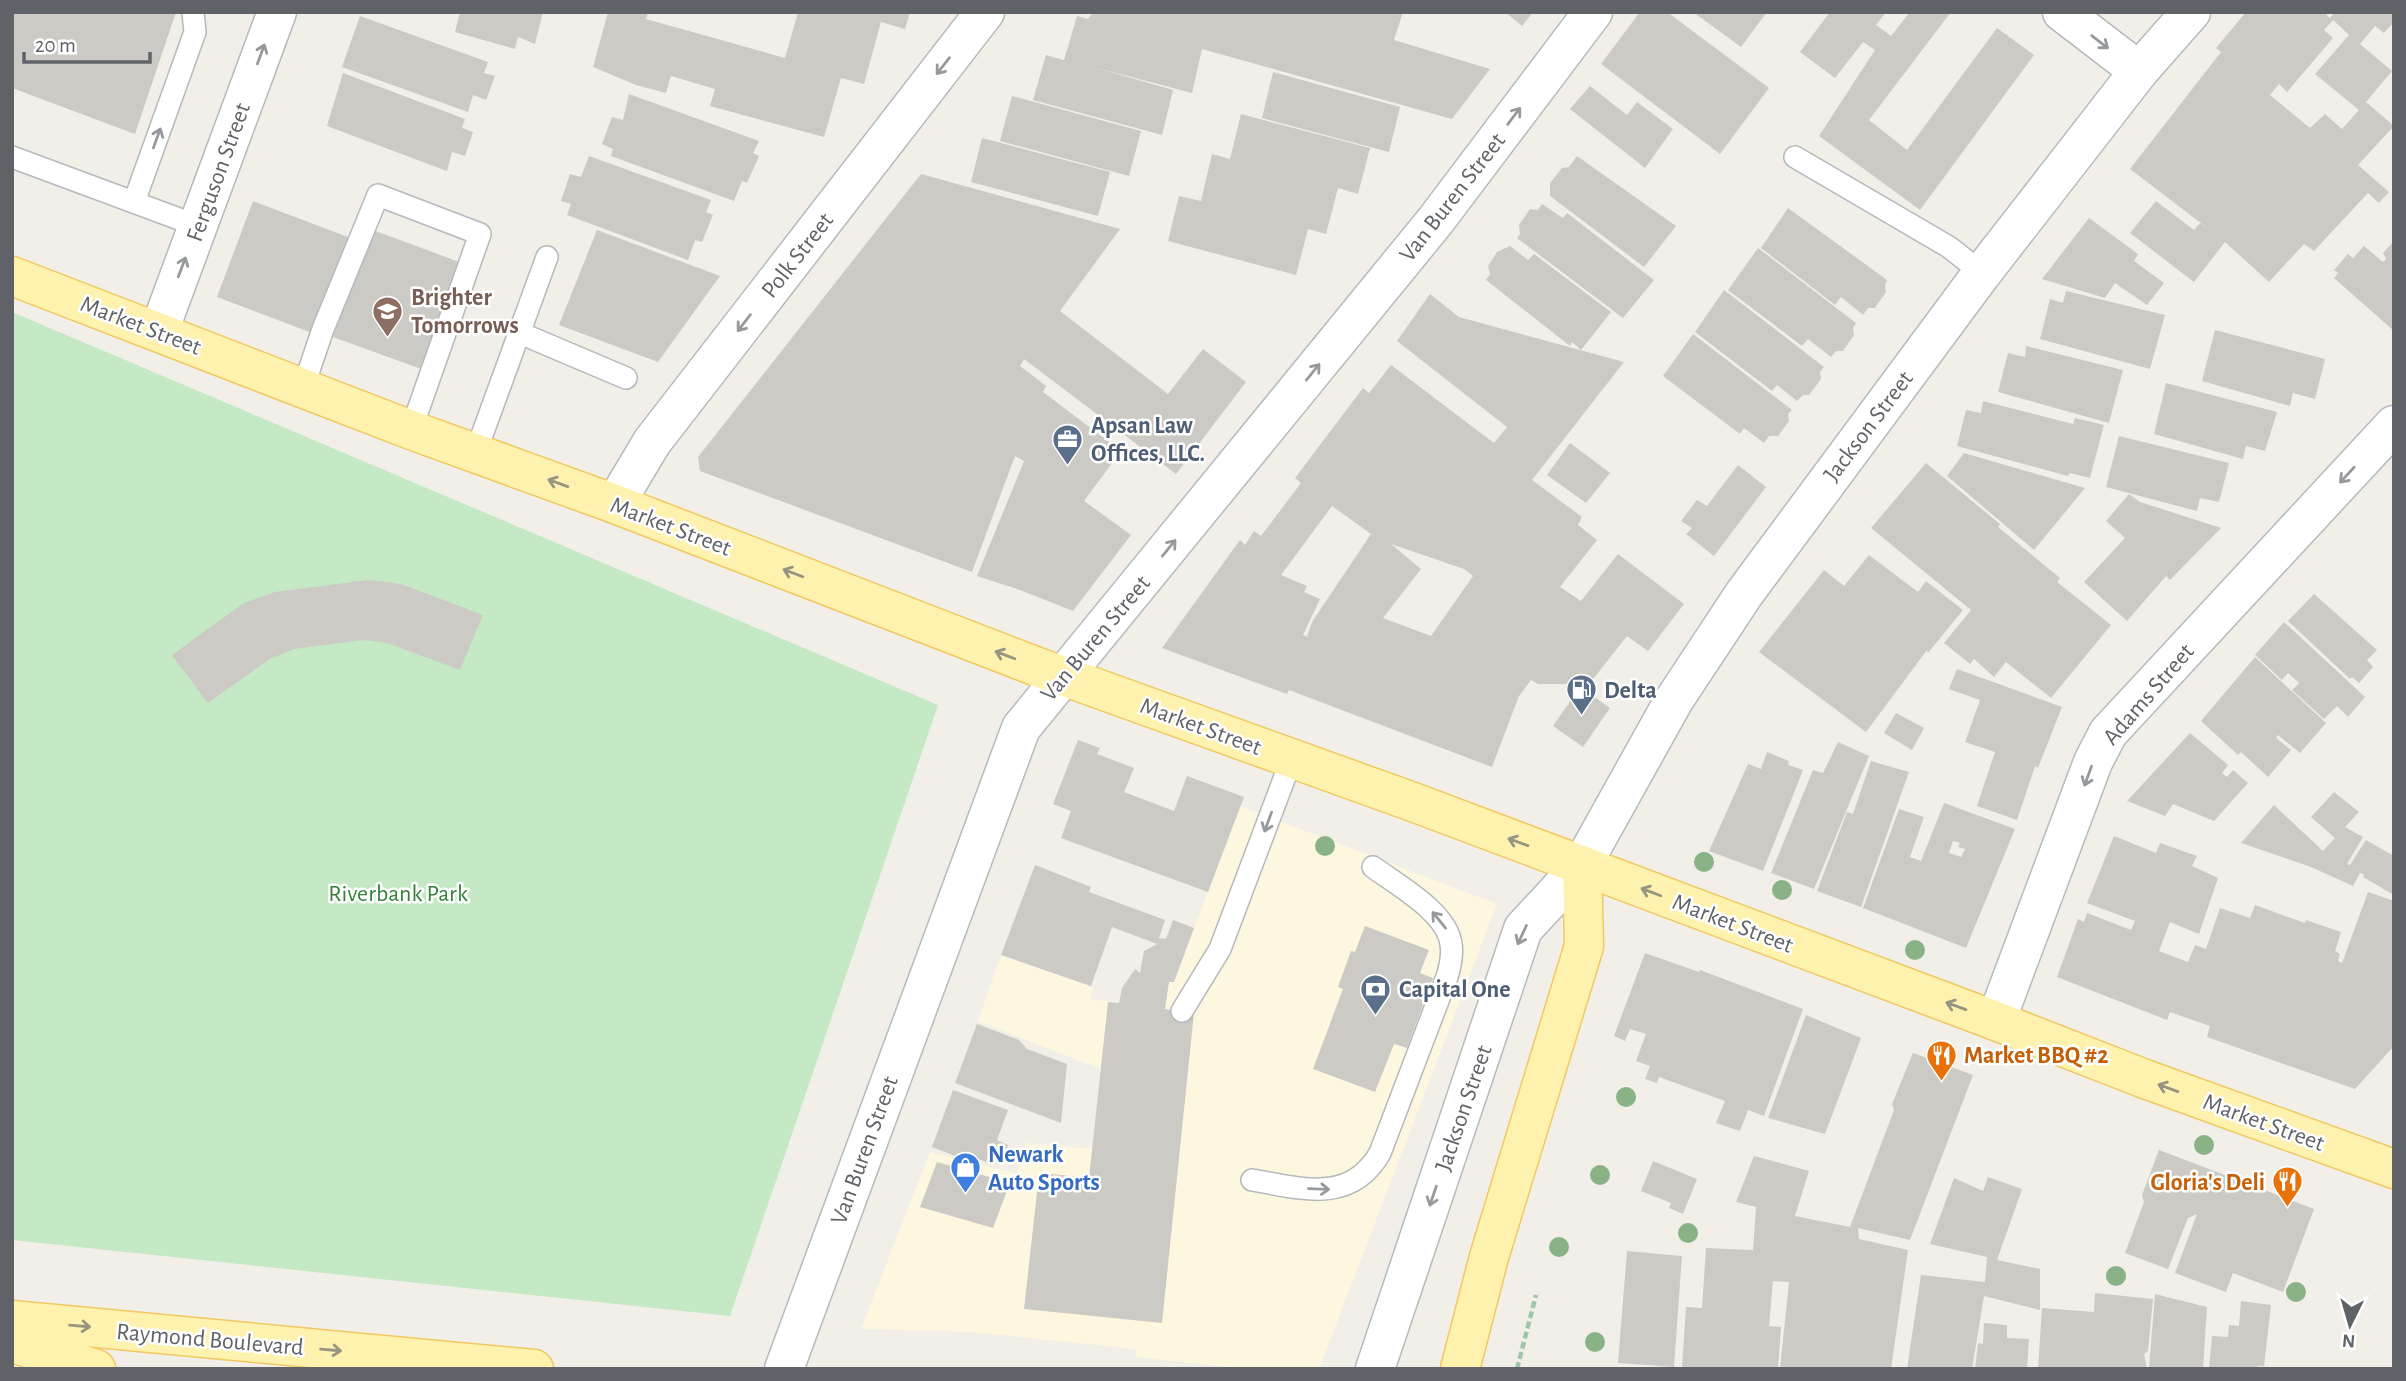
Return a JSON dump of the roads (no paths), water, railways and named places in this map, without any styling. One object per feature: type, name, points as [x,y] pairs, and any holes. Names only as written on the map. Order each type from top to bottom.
[{"type":"main road","name":"Market Street","points":[[12,276],[1064,677],[1582,865],[2144,1079],[2392,1162]]},
{"type":"main road","points":[[1460,1369],[1489,1256],[1584,946],[1582,865]]},
{"type":"main road","name":"Raymond Boulevard","points":[[12,1320],[534,1369]]},
{"type":"main road","points":[[12,1343],[96,1369]]},
{"type":"street","name":"Ferguson Street","points":[[159,331],[277,12]]},
{"type":"street","name":"Polk Street","points":[[615,504],[652,442],[985,12]]},
{"type":"street","name":"Van Buren Street","points":[[783,1369],[1021,728],[1436,220],[1593,12]]},
{"type":"street","points":[[2062,12],[2139,71]]},
{"type":"street","name":"Jackson Street","points":[[1375,1369],[1522,929],[1582,865],[1674,700],[1744,594],[1983,273],[2139,71],[2191,12]]},
{"type":"street","name":"Adams Street","points":[[1996,1021],[2093,762],[2108,733],[2394,425]]},
{"type":"lane","points":[[134,202],[195,32],[193,12]]},
{"type":"lane","points":[[12,157],[198,226]]},
{"type":"lane","points":[[1794,157],[1949,247],[1983,273]]},
{"type":"lane","points":[[303,388],[323,329],[377,195],[480,234],[411,430]]},
{"type":"lane","points":[[475,454],[547,257]]},
{"type":"lane","points":[[520,332],[626,378]]},
{"type":"lane","points":[[1182,1011],[1220,949],[1292,758]]},
{"type":"lane","points":[[1252,1180],[1307,1189],[1332,1190],[1353,1182],[1373,1166],[1380,1153],[1447,977],[1451,963],[1451,943],[1445,926],[1429,908],[1373,867]]},
{"type":"place","name":"Brighter Tomorrows","points":[[388,338]]},
{"type":"place","name":"Apsan Law Offices, LLC.","points":[[1068,466]]},
{"type":"place","name":"Delta","points":[[1581,717]]},
{"type":"place","name":"Capital One","points":[[1376,1016]]},
{"type":"place","name":"Market BBQ #2","points":[[1941,1082]]},
{"type":"place","name":"Newark Auto Sports","points":[[965,1195]]},
{"type":"place","name":"Gloria's Deli","points":[[2288,1209]]},
{"type":"park label","name":"Riverbank Park","points":[[398,893]]}]
